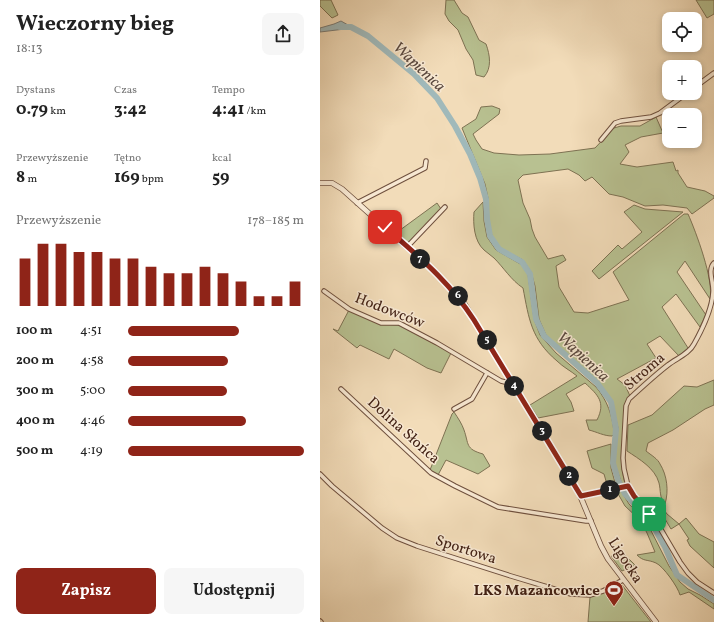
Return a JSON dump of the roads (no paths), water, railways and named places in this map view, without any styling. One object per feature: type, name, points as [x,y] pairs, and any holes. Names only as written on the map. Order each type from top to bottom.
[{"type":"street","points":[[702,81],[714,72]]},
{"type":"street","points":[[601,140],[615,123],[650,117],[660,113],[678,100]]},
{"type":"street","points":[[357,203],[425,168],[426,161]]},
{"type":"street","name":"Ligocka","points":[[320,183],[332,183],[337,186],[438,275],[461,300],[581,496],[604,552],[623,580],[656,622]]},
{"type":"street","points":[[407,247],[445,207]]},
{"type":"street","name":"Stroma","points":[[628,486],[623,458],[626,406],[629,399],[668,365],[686,353],[693,346],[709,311],[713,293],[711,270],[714,263]]},
{"type":"street","name":"Hodowców","points":[[324,290],[349,308],[381,323],[399,323],[505,382],[511,380]]},
{"type":"street","points":[[454,409],[472,400],[486,372]]},
{"type":"street","name":"Dolina Słońca","points":[[341,389],[431,473],[455,486],[498,507],[586,522],[591,521]]},
{"type":"street","name":"Sportowa","points":[[320,474],[382,528],[397,538],[417,546],[571,594],[590,595],[610,588],[623,580]]},
{"type":"street","points":[[581,496],[628,486],[637,500],[660,528],[688,574],[714,593]]},
{"type":"water","points":[[341,21],[348,25],[345,29],[320,32],[320,28]]},
{"type":"waterway","name":"Wapienica","points":[[340,27],[351,27],[368,36],[414,74],[437,98],[455,126],[470,154],[480,178],[486,199],[490,236],[499,249],[522,262],[530,274],[536,319],[544,336],[597,383],[611,402],[616,429],[613,463],[618,480],[625,494],[650,520],[665,547],[677,575],[714,600]]},
{"type":"place","name":"LKS Mazańcowice","points":[[614,607]]}]
